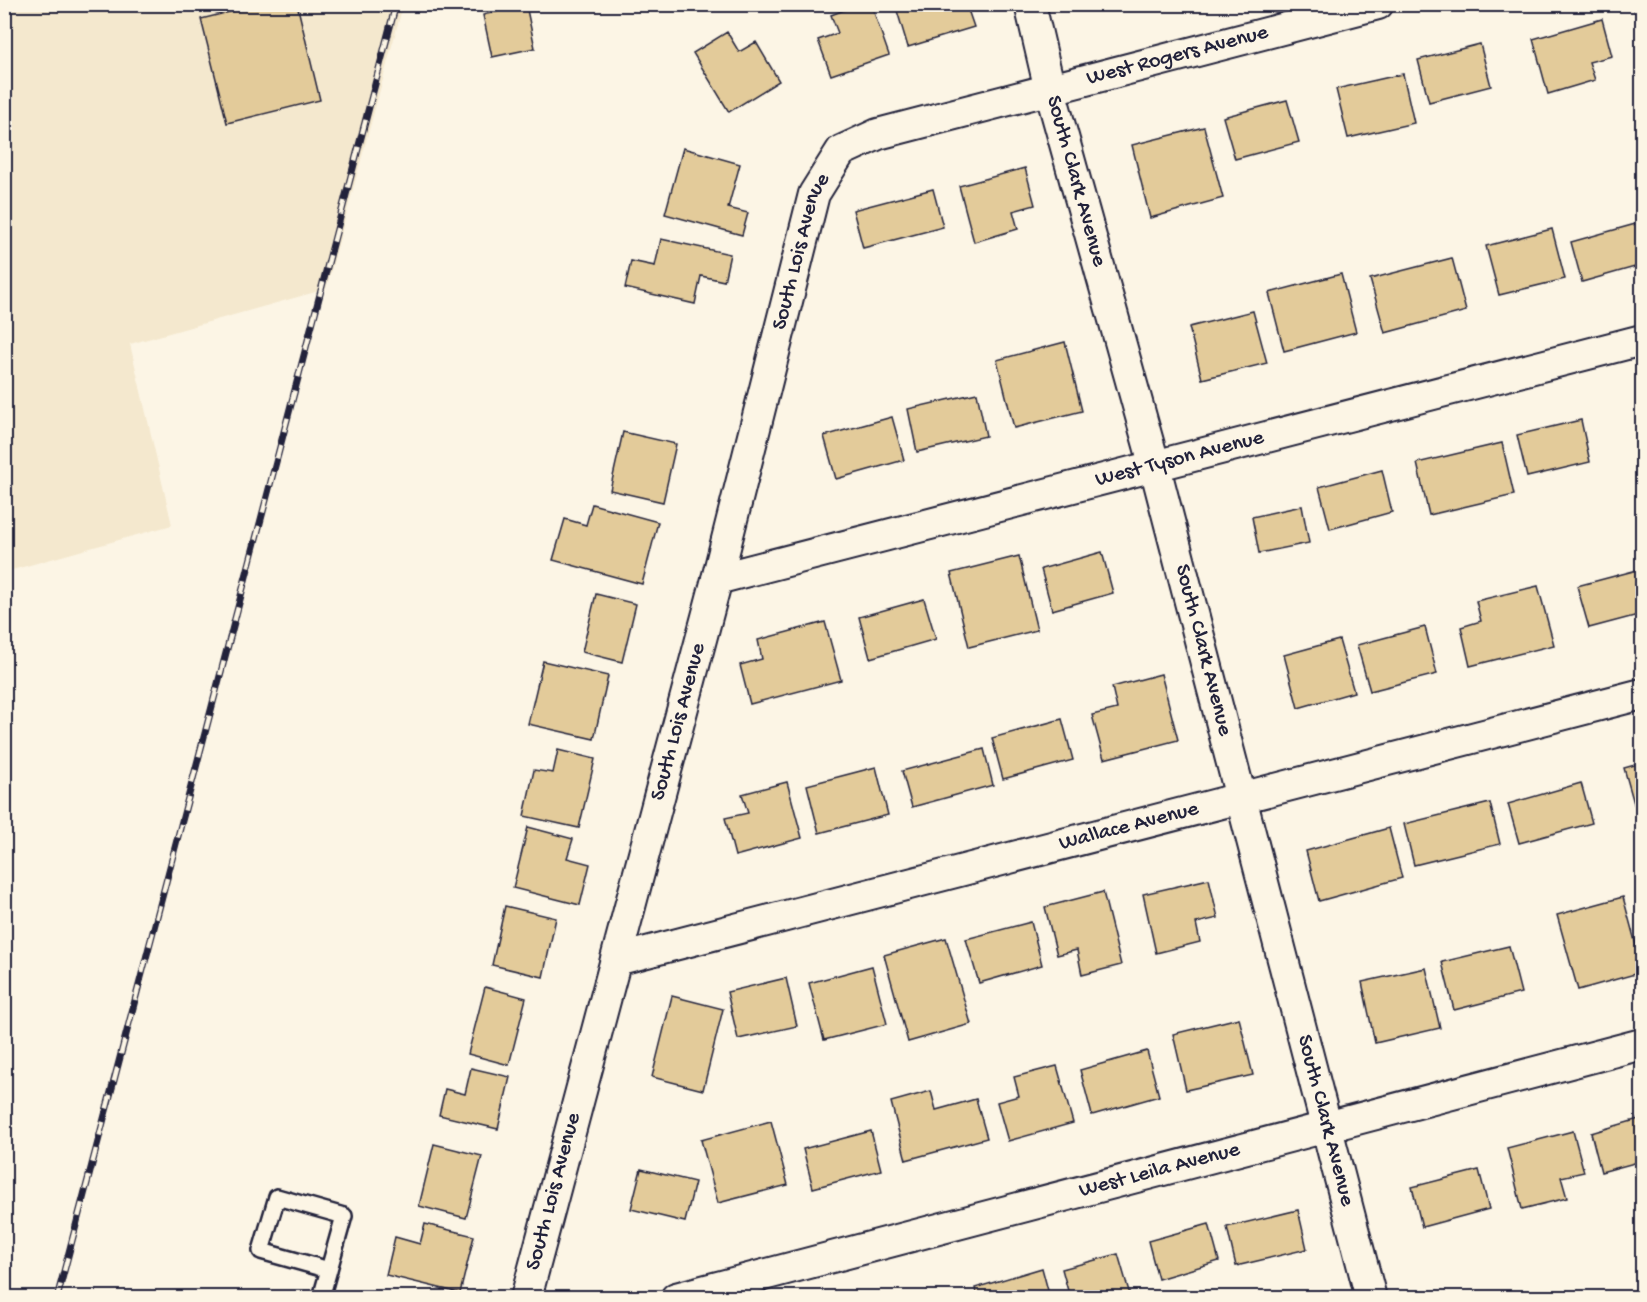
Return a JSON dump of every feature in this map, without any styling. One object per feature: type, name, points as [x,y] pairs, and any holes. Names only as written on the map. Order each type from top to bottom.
[{"type":"street","name":"South Clark Avenue","points":[[1030,4],[1050,90],[1155,467],[1371,1298]]},
{"type":"street","name":"West Rogers Avenue","points":[[841,151],[878,134],[1378,4]]},
{"type":"street","name":"South Lois Avenue","points":[[526,1298],[717,579],[814,194],[841,151]]},
{"type":"street","name":"West Tyson Avenue","points":[[717,579],[1642,340]]},
{"type":"street","name":"Wallace Avenue","points":[[616,960],[1642,693]]},
{"type":"street","name":"West Leila Avenue","points":[[676,1298],[1642,1044]]},
{"type":"lane","points":[[321,1298],[345,1216],[277,1197],[261,1251],[329,1270]]},
{"type":"shaded area","points":[[5,5],[403,5],[326,289],[130,344],[172,525],[5,572]]},
{"type":"building","points":[[262,4],[297,4],[320,100],[227,123],[201,19]]},
{"type":"building","points":[[503,4],[528,4],[526,5],[535,48],[492,57],[483,15],[504,10]]},
{"type":"building","points":[[860,4],[871,4],[889,55],[831,75],[818,40],[838,33],[831,15]]},
{"type":"building","points":[[895,4],[966,4],[974,27],[908,47]]},
{"type":"building","points":[[1642,4],[1642,37],[1634,6]]},
{"type":"building","points":[[1602,19],[1612,56],[1589,62],[1595,80],[1548,94],[1533,39]]},
{"type":"building","points":[[727,32],[739,52],[756,42],[779,81],[729,112],[693,53]]},
{"type":"building","points":[[1480,44],[1491,86],[1429,102],[1418,60]]},
{"type":"building","points":[[1403,74],[1414,123],[1348,138],[1336,89]]},
{"type":"building","points":[[1287,100],[1299,142],[1235,159],[1223,117]]},
{"type":"building","points":[[1204,127],[1223,198],[1150,218],[1132,145]]},
{"type":"building","points":[[683,148],[740,164],[728,208],[748,213],[742,235],[665,214]]},
{"type":"building","points":[[1025,168],[1035,205],[1013,211],[1018,229],[974,242],[959,186]]},
{"type":"building","points":[[933,189],[943,227],[863,248],[853,210]]},
{"type":"building","points":[[1639,223],[1642,235],[1642,265],[1582,282],[1571,242]]},
{"type":"building","points":[[1552,229],[1565,279],[1499,295],[1486,246]]},
{"type":"building","points":[[661,239],[730,254],[724,281],[701,276],[695,304],[625,288],[631,261],[655,266]]},
{"type":"building","points":[[1452,258],[1466,311],[1385,333],[1370,279]]},
{"type":"building","points":[[1341,274],[1356,332],[1284,351],[1269,293]]},
{"type":"building","points":[[1253,311],[1267,363],[1202,379],[1189,327]]},
{"type":"building","points":[[1065,342],[1082,411],[1014,428],[997,360]]},
{"type":"building","points":[[977,393],[986,436],[917,452],[908,409]]},
{"type":"building","points":[[892,417],[904,460],[836,479],[824,436]]},
{"type":"building","points":[[1581,420],[1590,462],[1527,477],[1517,435]]},
{"type":"building","points":[[623,432],[676,444],[663,502],[610,490]]},
{"type":"building","points":[[1502,443],[1514,495],[1429,515],[1417,463]]},
{"type":"building","points":[[1382,470],[1392,512],[1330,529],[1319,487]]},
{"type":"building","points":[[592,504],[658,522],[642,584],[553,560],[565,519],[586,525]]},
{"type":"building","points":[[1302,506],[1309,543],[1259,553],[1252,517]]},
{"type":"building","points":[[1102,552],[1113,593],[1052,610],[1041,569]]},
{"type":"building","points":[[1019,556],[1037,630],[969,647],[951,573]]},
{"type":"building","points":[[1641,569],[1642,614],[1589,628],[1577,586]]},
{"type":"building","points":[[1538,586],[1554,645],[1470,666],[1461,627],[1481,621],[1476,601]]},
{"type":"building","points":[[596,594],[636,604],[622,662],[582,652]]},
{"type":"building","points":[[924,599],[936,639],[870,658],[859,617]]},
{"type":"building","points":[[825,622],[841,680],[750,704],[740,665],[762,659],[758,640]]},
{"type":"building","points":[[1425,627],[1437,674],[1370,691],[1357,645]]},
{"type":"building","points":[[1339,640],[1354,692],[1298,708],[1284,655]]},
{"type":"building","points":[[543,661],[608,676],[594,739],[528,724]]},
{"type":"building","points":[[1161,674],[1178,740],[1104,759],[1092,715],[1117,709],[1112,687]]},
{"type":"building","points":[[1062,719],[1073,760],[1003,779],[992,738]]},
{"type":"building","points":[[984,749],[993,785],[912,807],[902,771]]},
{"type":"building","points":[[558,750],[595,759],[579,828],[524,816],[534,770],[553,773]]},
{"type":"building","points":[[1642,763],[1642,820],[1639,821],[1624,768]]},
{"type":"building","points":[[876,767],[888,815],[819,833],[807,785]]},
{"type":"building","points":[[787,782],[802,838],[735,856],[725,818],[748,813],[742,794]]},
{"type":"building","points":[[1581,783],[1592,823],[1519,843],[1508,804]]},
{"type":"building","points":[[1490,803],[1500,844],[1414,865],[1404,824]]},
{"type":"building","points":[[528,827],[573,839],[567,858],[590,864],[580,905],[513,888]]},
{"type":"building","points":[[1389,828],[1402,878],[1319,901],[1306,851]]},
{"type":"building","points":[[1209,879],[1218,918],[1196,923],[1200,942],[1156,953],[1143,894]]},
{"type":"building","points":[[1103,892],[1121,965],[1082,975],[1077,950],[1057,955],[1045,907]]},
{"type":"building","points":[[1623,897],[1642,972],[1578,990],[1557,915]]},
{"type":"building","points":[[505,906],[556,918],[543,977],[492,965]]},
{"type":"building","points":[[1031,922],[1042,965],[979,983],[966,939]]},
{"type":"building","points":[[946,938],[971,1024],[908,1042],[884,955]]},
{"type":"building","points":[[1509,946],[1521,993],[1454,1010],[1442,962]]},
{"type":"building","points":[[872,966],[887,1024],[824,1040],[809,983]]},
{"type":"building","points":[[1426,968],[1440,1028],[1375,1043],[1362,982]]},
{"type":"building","points":[[786,978],[797,1026],[738,1039],[727,992]]},
{"type":"building","points":[[485,987],[526,998],[509,1065],[468,1054]]},
{"type":"building","points":[[672,996],[723,1009],[703,1090],[652,1077]]},
{"type":"building","points":[[1239,1018],[1253,1075],[1186,1090],[1173,1034]]},
{"type":"building","points":[[1147,1051],[1159,1096],[1092,1115],[1080,1070]]},
{"type":"building","points":[[1057,1066],[1073,1123],[1008,1141],[997,1102],[1019,1096],[1014,1077]]},
{"type":"building","points":[[471,1068],[510,1077],[498,1129],[439,1115],[445,1089],[465,1094]]},
{"type":"building","points":[[931,1091],[936,1110],[976,1099],[987,1138],[906,1160],[891,1102]]},
{"type":"building","points":[[1642,1118],[1642,1161],[1601,1172],[1591,1133]]},
{"type":"building","points":[[771,1121],[788,1185],[718,1203],[701,1140]]},
{"type":"building","points":[[871,1131],[881,1170],[813,1188],[803,1149]]},
{"type":"building","points":[[1573,1131],[1584,1172],[1561,1177],[1567,1198],[1522,1209],[1507,1148]]},
{"type":"building","points":[[434,1144],[482,1156],[466,1218],[419,1206]]},
{"type":"building","points":[[641,1169],[695,1182],[685,1222],[631,1209]]},
{"type":"building","points":[[1479,1170],[1489,1209],[1422,1227],[1412,1187]]},
{"type":"building","points":[[1298,1210],[1307,1249],[1236,1266],[1227,1227]]},
{"type":"building","points":[[425,1224],[474,1236],[460,1293],[386,1275],[395,1237],[420,1244]]},
{"type":"building","points":[[1209,1224],[1219,1261],[1158,1279],[1148,1241]]},
{"type":"building","points":[[1118,1254],[1130,1295],[1119,1298],[1070,1298],[1062,1269]]},
{"type":"building","points":[[1042,1268],[1050,1298],[977,1298],[975,1288]]},
{"type":"railway","points":[[57,1298],[396,4]]}]
